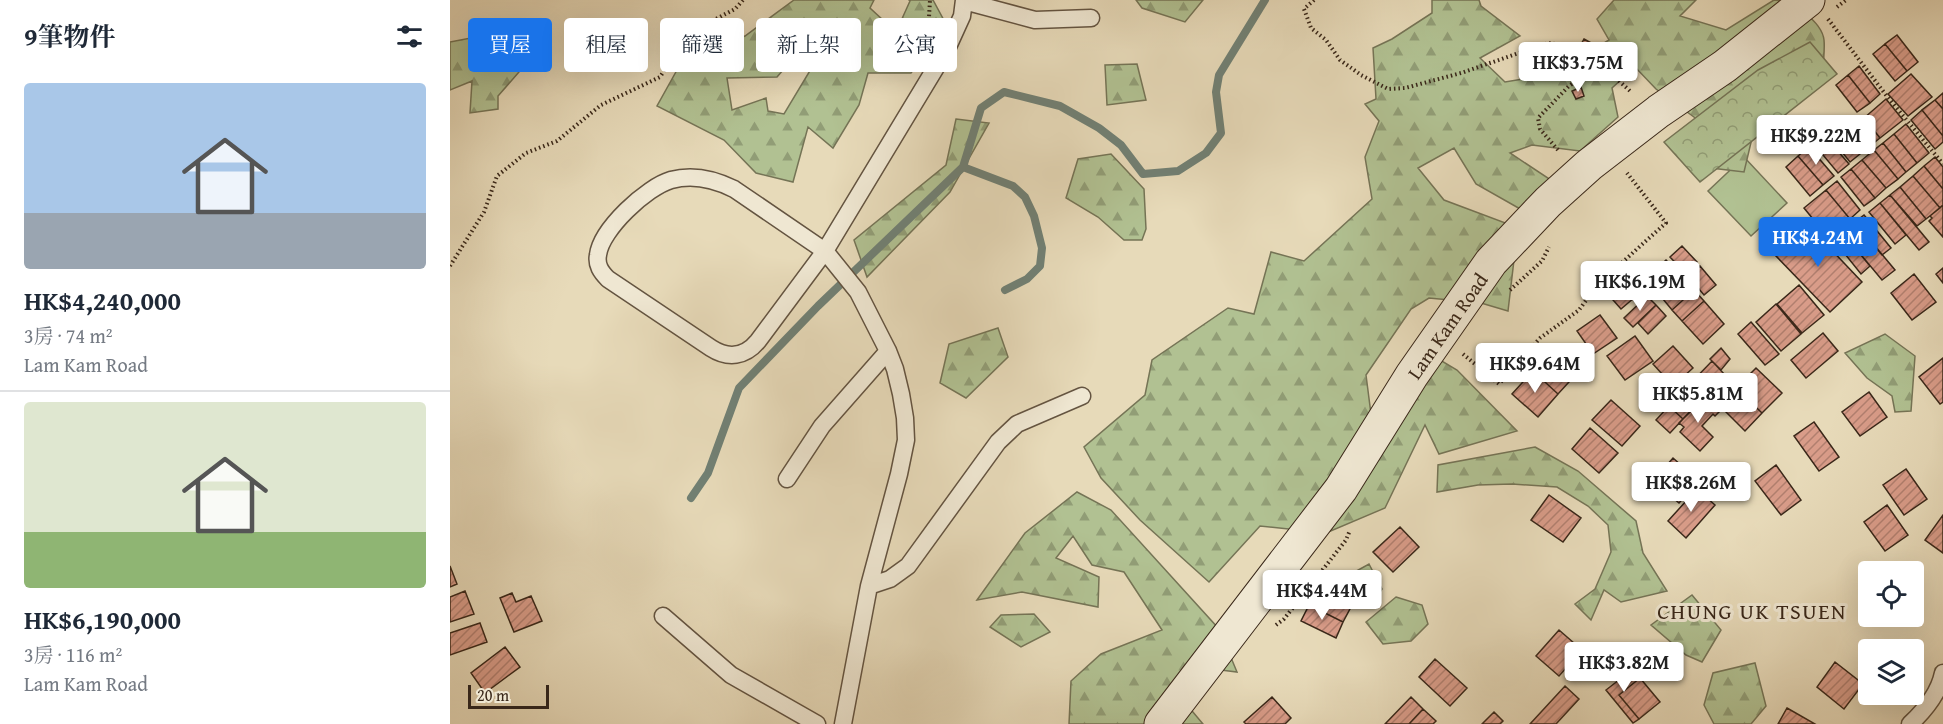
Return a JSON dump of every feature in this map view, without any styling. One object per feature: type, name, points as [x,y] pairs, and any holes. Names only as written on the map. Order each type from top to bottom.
[{"type":"main road","name":"Lam Kam Road","points":[[1161,724],[1341,489],[1412,375],[1491,262],[1548,202],[1589,165],[1659,111],[1725,66],[1808,0]]},
{"type":"lane","points":[[843,724],[869,586],[906,440],[905,418],[895,369],[858,292],[825,251],[734,189],[710,179],[690,177],[670,180],[647,191],[612,227],[599,248],[598,265],[608,279],[717,352],[740,354],[753,347],[825,251],[947,49],[959,23],[964,1],[1035,21],[1090,18]]},
{"type":"lane","points":[[787,479],[822,426],[888,351]]},
{"type":"lane","points":[[869,586],[890,579],[908,566],[998,442],[1017,424],[1082,396]]},
{"type":"lane","points":[[663,616],[731,675],[817,724]]},
{"type":"lane","points":[[1910,724],[1925,710],[1943,673]]},
{"type":"path","points":[[450,266],[484,212],[497,176],[526,153],[557,141],[601,105],[660,77],[689,33],[735,9],[743,0]]},
{"type":"path","points":[[1314,0],[1305,9],[1311,28],[1326,40],[1340,60],[1361,75],[1388,89],[1405,88],[1461,73],[1548,43],[1563,45],[1590,58],[1605,68],[1630,91]]},
{"type":"path","points":[[1846,0],[1826,16],[1886,95],[1943,164]]},
{"type":"path","points":[[1558,150],[1540,129],[1538,117],[1583,76],[1590,58]]},
{"type":"path","points":[[1458,349],[1499,384],[1540,338],[1579,310],[1617,267],[1666,223],[1624,170]]},
{"type":"path","points":[[1510,291],[1542,261],[1549,246]]},
{"type":"path","points":[[1275,626],[1284,619],[1346,540],[1353,523]]},
{"type":"green space","points":[[794,0],[874,0],[870,8],[881,18],[873,18],[873,72],[912,72],[868,73],[859,105],[833,148],[808,127],[793,182],[756,173],[724,140],[657,106],[676,72],[744,72],[744,36],[756,28],[756,72],[781,72],[777,77],[727,78],[732,110],[766,98],[768,111],[784,114],[809,72],[861,72],[861,18],[770,18]]},
{"type":"green space","points":[[909,0],[933,0],[943,18],[902,18]]},
{"type":"green space","points":[[1136,0],[1203,0],[1185,22],[1142,8]]},
{"type":"green space","points":[[1432,0],[1479,0],[1481,6],[1520,36],[1480,58],[1505,82],[1554,74],[1609,40],[1597,19],[1614,0],[1696,0],[1680,16],[1726,30],[1774,0],[1781,1],[1805,13],[1818,26],[1824,40],[1823,73],[1758,113],[1744,172],[1694,166],[1702,123],[1656,89],[1635,67],[1612,88],[1618,117],[1580,151],[1532,145],[1510,153],[1554,182],[1522,210],[1476,184],[1454,148],[1418,168],[1444,200],[1532,233],[1514,260],[1508,311],[1481,303],[1429,298],[1411,309],[1366,375],[1371,414],[1435,357],[1457,370],[1517,431],[1439,454],[1425,425],[1385,508],[1326,533],[1260,526],[1209,582],[1140,520],[1101,478],[1084,447],[1145,395],[1152,360],[1228,308],[1254,314],[1271,252],[1304,261],[1372,199],[1365,157],[1379,121],[1365,104],[1376,99],[1373,48],[1392,39],[1432,13]]},
{"type":"green space","points":[[468,39],[468,72],[519,72],[498,96],[498,109],[470,113],[472,81],[450,90],[450,42]]},
{"type":"green space","points":[[1810,42],[1837,74],[1700,182],[1664,142],[1758,70]]},
{"type":"green space","points":[[1137,64],[1146,100],[1107,105],[1105,65]]},
{"type":"green space","points":[[956,119],[989,123],[950,192],[867,277],[854,240],[946,165]]},
{"type":"green space","points":[[1111,154],[1144,189],[1146,229],[1142,240],[1124,240],[1098,217],[1066,198],[1078,159]]},
{"type":"green space","points":[[1744,157],[1787,203],[1751,236],[1708,191]]},
{"type":"green space","points":[[998,328],[1008,357],[966,398],[940,383],[949,344]]},
{"type":"green space","points":[[1885,334],[1915,356],[1911,411],[1895,412],[1892,396],[1867,378],[1845,353]]},
{"type":"green space","points":[[1535,447],[1578,471],[1636,521],[1643,553],[1667,591],[1621,602],[1604,590],[1591,620],[1575,604],[1595,589],[1611,552],[1608,525],[1588,506],[1557,487],[1512,484],[1478,485],[1437,492],[1438,465]]},
{"type":"green space","points":[[1077,492],[1111,510],[1219,629],[1237,672],[1213,669],[1187,705],[1203,724],[1069,724],[1071,681],[1101,654],[1162,630],[1124,572],[1092,565],[1073,536],[1056,558],[1099,577],[1098,607],[1022,592],[977,600],[1025,533]]},
{"type":"green space","points":[[1369,564],[1382,589],[1372,605],[1350,593],[1351,574]]},
{"type":"green space","points":[[1692,595],[1721,630],[1702,662],[1686,655],[1651,625]]},
{"type":"green space","points":[[1396,597],[1422,605],[1428,624],[1411,641],[1383,644],[1366,622]]},
{"type":"green space","points":[[1034,614],[1050,632],[1021,647],[990,627],[1001,615]]},
{"type":"green space","points":[[1755,663],[1766,706],[1751,724],[1714,724],[1704,705],[1713,673]]},
{"type":"building","points":[[1897,35],[1918,62],[1907,71],[1885,44]]},
{"type":"building","points":[[1584,39],[1609,53],[1603,62],[1579,48]]},
{"type":"building","points":[[1885,44],[1907,71],[1895,81],[1873,54]]},
{"type":"building","points":[[1859,66],[1880,94],[1870,103],[1848,75]]},
{"type":"building","points":[[1911,74],[1932,97],[1908,116],[1888,94]]},
{"type":"building","points":[[1848,75],[1870,103],[1857,112],[1836,85]]},
{"type":"building","points":[[1581,87],[1584,96],[1576,99],[1572,91]]},
{"type":"building","points":[[1943,93],[1943,109],[1935,100]]},
{"type":"building","points":[[1886,99],[1903,120],[1880,138],[1864,118]]},
{"type":"building","points":[[1935,100],[1943,109],[1943,136],[1922,110]]},
{"type":"building","points":[[1922,110],[1943,136],[1943,142],[1935,149],[1911,120]]},
{"type":"building","points":[[1846,116],[1870,146],[1850,162],[1826,132]]},
{"type":"building","points":[[1864,118],[1880,138],[1870,146],[1854,126]]},
{"type":"building","points":[[1906,124],[1929,153],[1917,163],[1894,134]]},
{"type":"building","points":[[1894,134],[1917,163],[1906,172],[1883,143]]},
{"type":"building","points":[[1824,135],[1849,164],[1838,173],[1813,143]]},
{"type":"building","points":[[1883,143],[1906,172],[1898,179],[1874,150]]},
{"type":"building","points":[[1809,147],[1834,176],[1823,185],[1798,156]]},
{"type":"building","points":[[1874,150],[1898,179],[1886,188],[1862,160]]},
{"type":"building","points":[[1798,156],[1823,185],[1810,196],[1786,167]]},
{"type":"building","points":[[1935,157],[1943,167],[1943,189],[1924,166]]},
{"type":"building","points":[[1862,160],[1886,188],[1875,198],[1851,169]]},
{"type":"building","points":[[1924,166],[1943,189],[1943,205],[1940,208],[1913,176]]},
{"type":"building","points":[[1851,169],[1875,198],[1864,206],[1841,177]]},
{"type":"building","points":[[1913,176],[1940,208],[1926,219],[1900,187]]},
{"type":"building","points":[[1837,181],[1860,210],[1850,219],[1826,190]]},
{"type":"building","points":[[1900,187],[1926,219],[1917,226],[1890,195]]},
{"type":"building","points":[[1826,190],[1850,219],[1827,236],[1804,208]]},
{"type":"building","points":[[1890,195],[1929,242],[1919,250],[1880,203]]},
{"type":"building","points":[[1880,203],[1906,235],[1895,244],[1869,212]]},
{"type":"building","points":[[1943,205],[1943,237],[1929,221],[1932,218],[1930,216]]},
{"type":"building","points":[[1864,215],[1891,248],[1882,255],[1855,222]]},
{"type":"building","points":[[1855,222],[1895,270],[1882,280],[1842,232]]},
{"type":"building","points":[[1807,224],[1862,282],[1830,312],[1775,255]]},
{"type":"building","points":[[1842,232],[1870,266],[1861,274],[1833,239]]},
{"type":"building","points":[[1682,246],[1697,262],[1685,273],[1670,257]]},
{"type":"building","points":[[1666,260],[1681,276],[1658,298],[1648,287],[1655,281],[1650,275]]},
{"type":"building","points":[[1700,266],[1716,285],[1704,295],[1688,276]]},
{"type":"building","points":[[1943,268],[1943,283],[1936,274]]},
{"type":"building","points":[[1626,274],[1641,292],[1621,309],[1606,292]]},
{"type":"building","points":[[1914,274],[1936,302],[1912,320],[1891,293]]},
{"type":"building","points":[[1684,280],[1694,290],[1672,310],[1663,299]]},
{"type":"building","points":[[1799,285],[1824,315],[1802,333],[1777,304]]},
{"type":"building","points":[[1694,290],[1704,301],[1682,321],[1672,310]]},
{"type":"building","points":[[1647,296],[1656,305],[1633,327],[1624,318]]},
{"type":"building","points":[[1704,301],[1724,324],[1703,344],[1682,321]]},
{"type":"building","points":[[1776,304],[1801,334],[1781,351],[1756,322]]},
{"type":"building","points":[[1656,305],[1666,316],[1648,334],[1638,323]]},
{"type":"building","points":[[1600,315],[1617,338],[1593,354],[1577,331]]},
{"type":"building","points":[[1751,322],[1779,354],[1765,365],[1738,334]]},
{"type":"building","points":[[1823,333],[1838,351],[1806,378],[1791,360]]},
{"type":"building","points":[[1635,336],[1653,361],[1625,380],[1607,356]]},
{"type":"building","points":[[1673,346],[1693,368],[1673,386],[1653,364]]},
{"type":"building","points":[[1721,348],[1730,359],[1721,370],[1710,359]]},
{"type":"building","points":[[1553,349],[1579,371],[1558,394],[1533,371]]},
{"type":"building","points":[[1943,358],[1943,402],[1940,404],[1919,377]]},
{"type":"building","points":[[1712,361],[1725,375],[1703,397],[1689,385]]},
{"type":"building","points":[[1756,368],[1782,393],[1762,413],[1736,388]]},
{"type":"building","points":[[1533,371],[1558,394],[1538,417],[1512,394]]},
{"type":"building","points":[[1663,376],[1673,386],[1657,400],[1647,390]]},
{"type":"building","points":[[1732,384],[1762,413],[1745,431],[1715,401]]},
{"type":"building","points":[[1689,385],[1703,397],[1695,407],[1680,394]]},
{"type":"building","points":[[1869,392],[1887,417],[1860,436],[1842,412]]},
{"type":"building","points":[[1680,394],[1695,407],[1683,419],[1669,406]]},
{"type":"building","points":[[1702,399],[1720,411],[1715,416],[1713,414],[1702,426],[1713,437],[1700,451],[1680,432],[1684,427],[1679,423]]},
{"type":"building","points":[[1611,400],[1640,426],[1622,446],[1592,420]]},
{"type":"building","points":[[1669,406],[1683,419],[1670,433],[1656,420]]},
{"type":"building","points":[[1814,422],[1839,457],[1819,471],[1794,436]]},
{"type":"building","points":[[1590,428],[1618,453],[1599,473],[1572,449]]},
{"type":"building","points":[[1673,458],[1699,481],[1679,503],[1653,481]]},
{"type":"building","points":[[1776,465],[1801,500],[1781,515],[1755,481]]},
{"type":"building","points":[[1906,469],[1927,499],[1904,515],[1883,485]]},
{"type":"building","points":[[1697,489],[1715,505],[1686,538],[1668,521]]},
{"type":"building","points":[[1549,495],[1581,518],[1563,542],[1531,520]]},
{"type":"building","points":[[1887,505],[1908,535],[1885,551],[1864,522]]},
{"type":"building","points":[[1943,515],[1943,553],[1925,540]]},
{"type":"building","points":[[1400,527],[1419,547],[1393,572],[1373,552]]},
{"type":"building","points":[[450,566],[457,584],[450,587]]},
{"type":"building","points":[[1317,589],[1352,605],[1343,622],[1309,605]]},
{"type":"building","points":[[465,591],[474,614],[450,622],[450,597]]},
{"type":"building","points":[[512,593],[516,602],[531,596],[542,621],[514,632],[500,598]]},
{"type":"building","points":[[1309,605],[1343,622],[1336,638],[1301,621]]},
{"type":"building","points":[[480,623],[487,642],[450,655],[450,633]]},
{"type":"building","points":[[1559,630],[1582,650],[1559,676],[1536,656]]},
{"type":"building","points":[[505,647],[520,667],[485,693],[471,673]]},
{"type":"building","points":[[1435,659],[1467,688],[1450,706],[1419,677]]},
{"type":"building","points":[[1835,662],[1858,680],[1858,691],[1844,709],[1817,687]]},
{"type":"building","points":[[1633,669],[1640,678],[1619,695],[1639,719],[1633,723],[1606,690]]},
{"type":"building","points":[[1640,678],[1660,702],[1639,719],[1619,695]]},
{"type":"building","points":[[1565,686],[1579,699],[1556,724],[1530,724]]},
{"type":"building","points":[[1272,697],[1291,718],[1285,724],[1246,724],[1244,722]]},
{"type":"building","points":[[1411,697],[1423,709],[1409,724],[1385,724]]},
{"type":"building","points":[[1787,708],[1815,724],[1778,724]]},
{"type":"building","points":[[1423,709],[1436,721],[1433,724],[1409,724]]},
{"type":"building","points":[[1494,712],[1503,721],[1500,724],[1482,724]]},
{"type":"waterway","points":[[691,498],[708,473],[739,388],[818,306],[963,167],[981,108],[1004,92],[1060,106],[1099,128],[1121,145],[1143,174],[1178,171],[1206,153],[1221,133],[1216,92],[1219,75],[1265,0]]},
{"type":"waterway","points":[[963,167],[1013,186],[1025,197],[1034,216],[1042,248],[1040,266],[1027,279],[1005,290]]},
{"type":"district","name":"CHUNG UK TSUEN","points":[[1752,611]]}]
